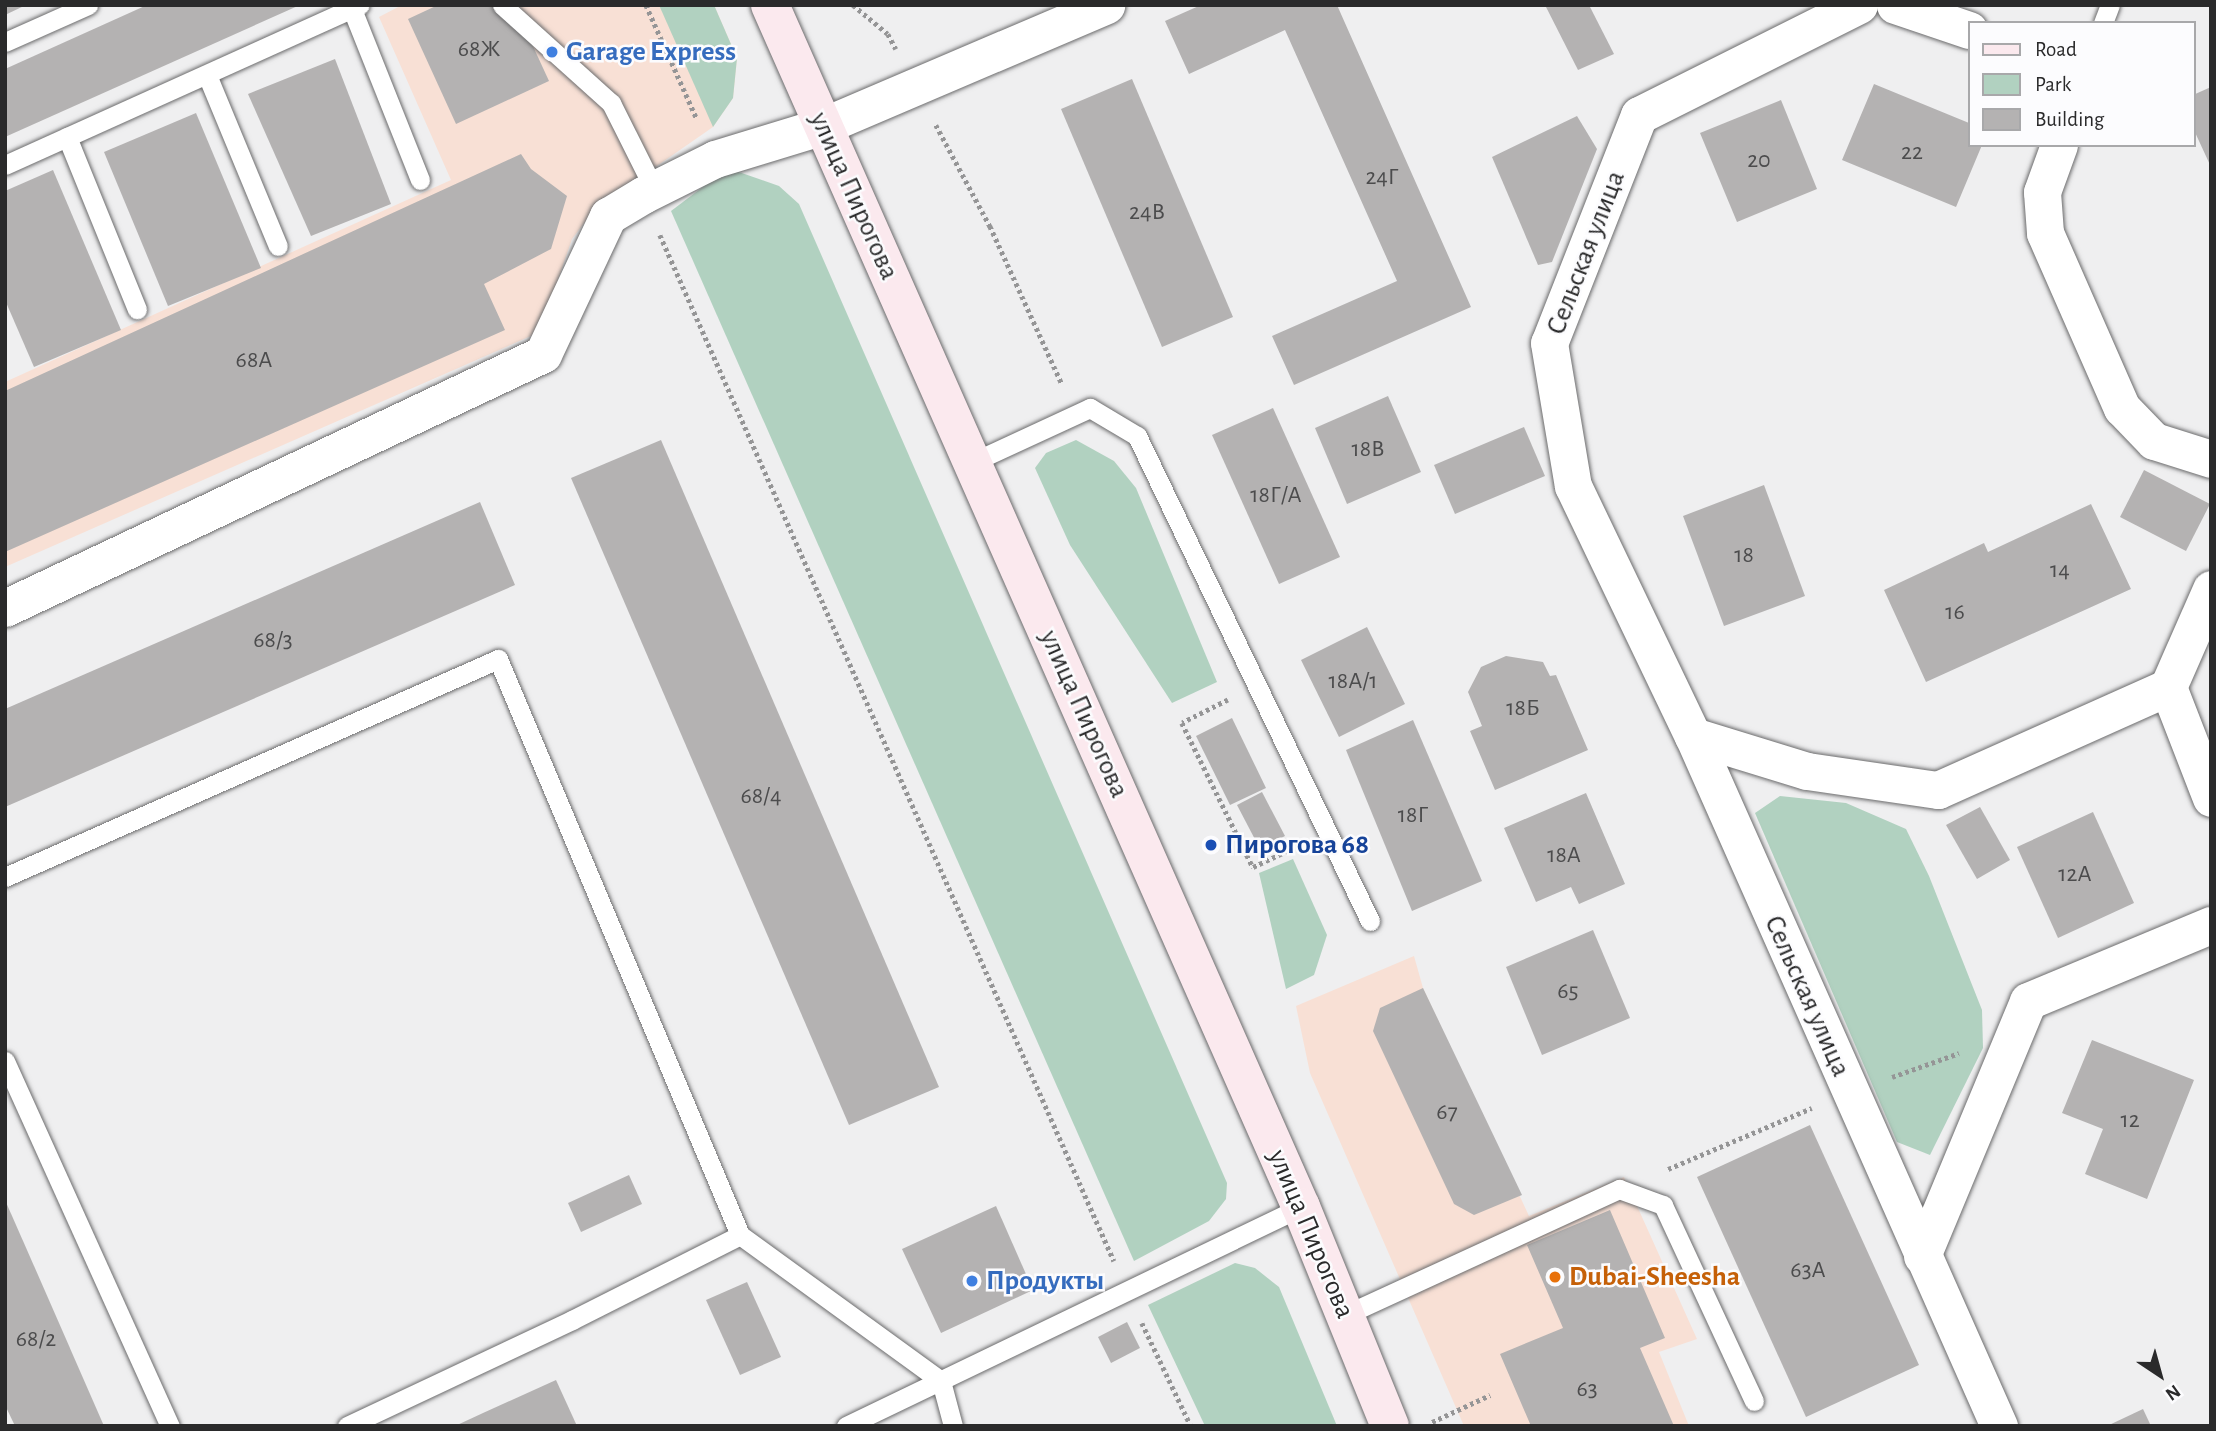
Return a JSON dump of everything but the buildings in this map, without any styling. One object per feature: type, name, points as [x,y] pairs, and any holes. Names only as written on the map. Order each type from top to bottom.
[{"type":"main road","name":"улица Пирогова","points":[[771,5],[1301,1207],[1390,1426]]},
{"type":"street","points":[[5,608],[543,354],[608,216],[648,192],[715,159],[823,125],[1106,5]]},
{"type":"street","name":"Сельская улица","points":[[1859,5],[1639,115],[1549,343],[1573,486],[1692,736],[1999,1426]]},
{"type":"street","points":[[1895,5],[1968,30]]},
{"type":"street","points":[[2058,147],[2042,192],[2045,233],[2122,408],[2154,441],[2211,458]]},
{"type":"street","points":[[1692,736],[1807,771],[1938,790],[2168,687],[2211,589]]},
{"type":"street","points":[[2168,687],[2211,798]]},
{"type":"street","points":[[1922,1256],[2028,1001],[2211,925]]},
{"type":"lane","points":[[5,42],[88,5]]},
{"type":"lane","points":[[502,5],[611,103],[648,192]]},
{"type":"lane","points":[[5,165],[356,7],[420,180]]},
{"type":"lane","points":[[207,75],[278,246]]},
{"type":"lane","points":[[67,137],[137,309]]},
{"type":"lane","points":[[973,461],[1090,408],[1137,436],[1370,921]]},
{"type":"lane","points":[[5,877],[498,659],[740,1235],[941,1381],[953,1426]]},
{"type":"lane","points":[[5,1061],[170,1426]]},
{"type":"lane","points":[[1345,1315],[1619,1189],[1663,1205],[1754,1401]]},
{"type":"lane","points":[[846,1426],[1301,1207]]},
{"type":"lane","points":[[347,1426],[572,1320],[740,1235]]},
{"type":"path","points":[[646,5],[715,159]]},
{"type":"path","points":[[853,5],[888,34],[990,226],[1076,414]]},
{"type":"path","points":[[648,192],[1127,1291],[1191,1426]]},
{"type":"path","points":[[1256,685],[1182,723],[1253,867],[1327,832]]},
{"type":"path","points":[[1425,1426],[1490,1395]]},
{"type":"shaded area","points":[[402,5],[714,5],[737,58],[733,98],[713,127],[595,209],[572,239],[540,332],[5,567],[5,382],[451,180],[379,17]]},
{"type":"shaded area","points":[[1414,956],[1423,988],[1529,1216],[1624,1177],[1697,1339],[1659,1352],[1689,1426],[1464,1426],[1310,1073],[1296,1006]]},
{"type":"green space","points":[[659,5],[714,5],[737,58],[733,98],[713,127]]},
{"type":"green space","points":[[736,171],[779,186],[799,204],[1227,1183],[1226,1199],[1209,1221],[1134,1261],[671,211],[720,174]]},
{"type":"green space","points":[[1076,440],[1114,461],[1136,488],[1217,682],[1172,703],[1070,545],[1035,468],[1046,453]]},
{"type":"green space","points":[[1780,796],[1846,803],[1906,829],[1929,876],[1982,1010],[1983,1048],[1930,1155],[1897,1142],[1755,813]]},
{"type":"green space","points":[[1293,859],[1327,935],[1314,975],[1286,989],[1259,873]]},
{"type":"green space","points":[[1235,1263],[1255,1268],[1279,1287],[1337,1426],[1205,1426],[1148,1305]]},
{"type":"place","name":"Garage Express","points":[[552,52]]},
{"type":"place","name":"Пирогова 68","points":[[1211,845]]},
{"type":"place","name":"Dubai-Sheesha","points":[[1555,1277]]},
{"type":"place","name":"Продукты","points":[[972,1281]]}]
